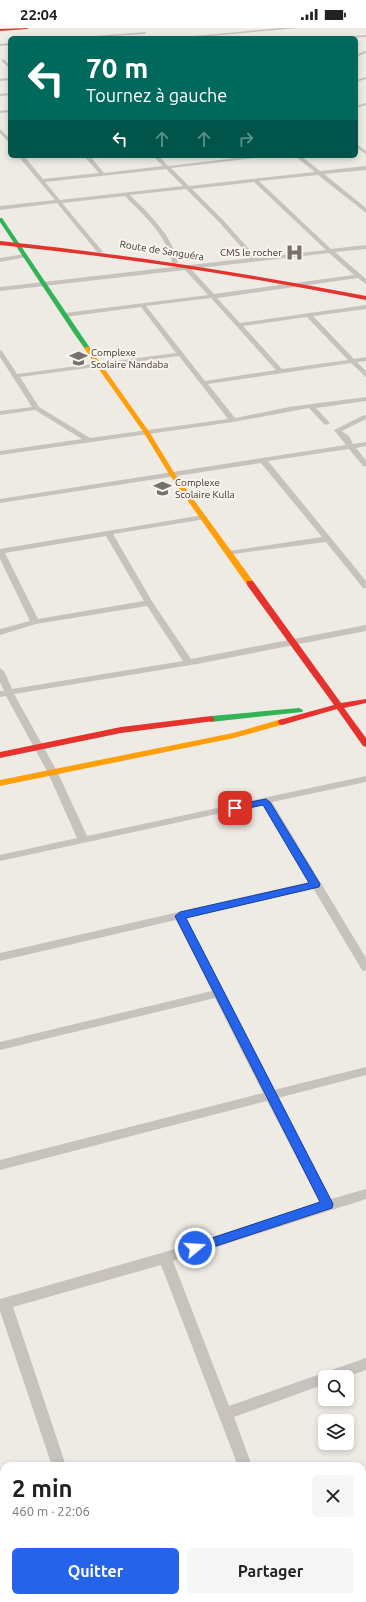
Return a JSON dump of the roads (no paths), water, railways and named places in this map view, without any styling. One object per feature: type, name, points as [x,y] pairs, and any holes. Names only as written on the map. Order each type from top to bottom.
[{"type":"street","points":[[0,30],[27,28]]},
{"type":"street","points":[[118,36],[146,34],[139,28]]},
{"type":"street","points":[[248,28],[259,36]]},
{"type":"street","points":[[219,36],[294,28]]},
{"type":"street","points":[[0,130],[8,143]]},
{"type":"street","points":[[358,147],[366,153]]},
{"type":"street","points":[[24,158],[100,252]]},
{"type":"street","points":[[89,158],[102,174]]},
{"type":"street","points":[[158,158],[221,221],[255,259]]},
{"type":"street","points":[[221,158],[224,161]]},
{"type":"street","points":[[43,181],[250,158]]},
{"type":"street","points":[[300,158],[366,211]]},
{"type":"street","points":[[0,208],[366,168]]},
{"type":"street","points":[[255,180],[330,251],[366,282]]},
{"type":"street","points":[[126,194],[163,235],[173,249],[175,262]]},
{"type":"street","points":[[0,219],[19,244],[43,284],[147,432],[172,474],[366,744]]},
{"type":"street","name":"Route de Sanguéra","points":[[0,242],[100,252],[175,262],[366,298]]},
{"type":"street","points":[[0,289],[366,246]]},
{"type":"street","points":[[0,260],[25,256]]},
{"type":"street","points":[[190,266],[214,296],[281,372]]},
{"type":"street","points":[[65,315],[301,285],[359,276]]},
{"type":"street","points":[[142,305],[233,420]]},
{"type":"street","points":[[239,325],[366,307]]},
{"type":"street","points":[[309,316],[366,375]]},
{"type":"street","points":[[0,352],[36,408],[87,439]]},
{"type":"street","points":[[15,376],[180,354]]},
{"type":"street","points":[[203,383],[366,359]]},
{"type":"street","points":[[0,453],[87,439],[233,420],[312,406],[366,399]]},
{"type":"street","points":[[312,406],[326,423]]},
{"type":"street","points":[[0,413],[36,408]]},
{"type":"street","points":[[364,417],[338,430],[348,440],[350,446],[366,464]]},
{"type":"street","points":[[0,501],[366,444]]},
{"type":"street","points":[[263,460],[366,586]]},
{"type":"street","points":[[35,622],[0,551],[203,517]]},
{"type":"street","points":[[108,533],[149,603],[188,662]]},
{"type":"street","points":[[229,553],[328,539]]},
{"type":"street","points":[[0,632],[35,622],[149,603]]},
{"type":"street","points":[[4,693],[188,662],[366,628]]},
{"type":"street","points":[[0,671],[4,693],[53,773],[82,839]]},
{"type":"street","points":[[0,783],[234,734],[340,706],[366,701]]},
{"type":"street","points":[[0,755],[121,730],[191,721],[340,706]]},
{"type":"street","points":[[0,858],[82,839],[266,802],[366,779]]},
{"type":"street","points":[[266,802],[366,967]]},
{"type":"street","points":[[0,956],[315,884]]},
{"type":"street","points":[[180,916],[270,1095],[328,1204]]},
{"type":"street","points":[[0,1046],[219,993]]},
{"type":"street","points":[[0,1165],[366,1071]]},
{"type":"street","points":[[58,1462],[2,1305],[166,1258],[328,1204],[366,1194]]},
{"type":"street","points":[[166,1258],[243,1462]]},
{"type":"street","points":[[348,1370],[366,1364]]},
{"type":"street","points":[[224,1414],[318,1380]]},
{"type":"place","name":"CMS le rocher","points":[[295,252]]},
{"type":"place","name":"Complexe Scolaire Nandaba","points":[[78,358]]},
{"type":"place","name":"Complexe Scolaire Kulla","points":[[162,488]]}]
